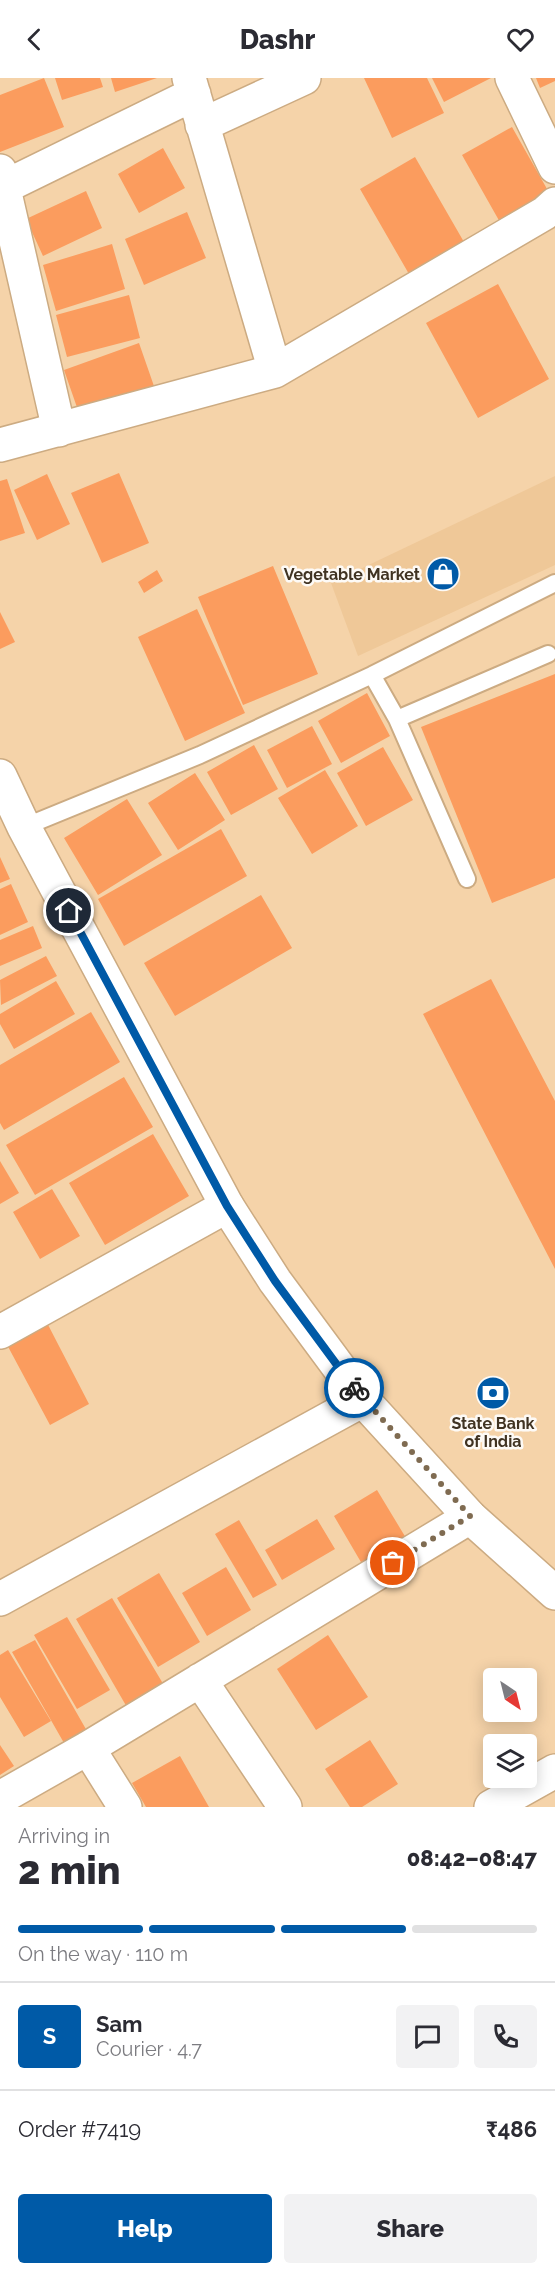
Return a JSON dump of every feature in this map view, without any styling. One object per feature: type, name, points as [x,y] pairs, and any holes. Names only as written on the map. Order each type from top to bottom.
[{"type":"street","points":[[59,430],[2,182],[195,99],[304,78]]},
{"type":"street","points":[[512,78],[555,167]]},
{"type":"street","points":[[195,99],[274,371]]},
{"type":"street","points":[[0,446],[274,371],[545,213],[555,204]]},
{"type":"street","points":[[0,776],[24,827],[227,1206],[275,1281],[363,1400],[470,1516],[555,1593]]},
{"type":"street","points":[[0,1332],[227,1206]]},
{"type":"street","points":[[0,1599],[363,1400]]},
{"type":"street","points":[[0,1798],[88,1748],[470,1516]]},
{"type":"street","points":[[201,1680],[285,1807]]},
{"type":"street","points":[[88,1748],[125,1807]]},
{"type":"street","points":[[491,1807],[555,1771]]},
{"type":"lane","points":[[24,827],[200,754],[372,675],[555,584]]},
{"type":"lane","points":[[398,719],[548,654]]},
{"type":"lane","points":[[372,675],[398,719],[466,879]]},
{"type":"shaded area","name":"Vegetable Market","points":[[555,476],[555,565],[358,656],[331,583]]},
{"type":"building","points":[[44,78],[64,127],[0,152],[0,95]]},
{"type":"building","points":[[55,78],[100,78],[103,87],[62,100]]},
{"type":"building","points":[[111,78],[157,78],[115,92]]},
{"type":"building","points":[[364,78],[427,78],[444,113],[392,138]]},
{"type":"building","points":[[432,78],[491,78],[444,102]]},
{"type":"building","points":[[536,78],[555,78],[555,81],[540,88]]},
{"type":"building","points":[[512,127],[551,196],[501,224],[462,155]]},
{"type":"building","points":[[163,148],[185,188],[139,213],[118,174]]},
{"type":"building","points":[[415,157],[468,249],[413,281],[360,189]]},
{"type":"building","points":[[86,191],[102,228],[43,256],[26,219]]},
{"type":"building","points":[[187,212],[206,258],[144,285],[125,239]]},
{"type":"building","points":[[112,244],[125,289],[56,311],[43,265]]},
{"type":"building","points":[[498,284],[549,379],[478,418],[426,323]]},
{"type":"building","points":[[129,295],[140,338],[67,357],[56,315]]},
{"type":"building","points":[[139,343],[155,389],[80,416],[64,370]]},
{"type":"building","points":[[119,473],[149,543],[102,563],[71,493]]},
{"type":"building","points":[[47,474],[70,524],[37,540],[14,490]]},
{"type":"building","points":[[7,479],[25,533],[0,541],[0,481]]},
{"type":"building","points":[[273,566],[318,674],[243,705],[198,597]]},
{"type":"building","points":[[157,570],[163,581],[144,593],[138,582]]},
{"type":"building","points":[[197,609],[245,713],[185,741],[138,637]]},
{"type":"building","points":[[0,612],[15,642],[0,649]]},
{"type":"building","points":[[555,674],[555,878],[492,903],[421,727]]},
{"type":"building","points":[[367,693],[390,736],[341,763],[318,721]]},
{"type":"building","points":[[312,726],[332,764],[287,788],[267,750]]},
{"type":"building","points":[[254,745],[278,789],[231,815],[207,772]]},
{"type":"building","points":[[383,747],[413,800],[366,826],[337,773]]},
{"type":"building","points":[[325,770],[358,826],[312,854],[278,798]]},
{"type":"building","points":[[195,773],[225,820],[178,850],[148,803]]},
{"type":"building","points":[[127,799],[162,855],[98,895],[64,838]]},
{"type":"building","points":[[221,829],[247,876],[124,946],[98,899]]},
{"type":"building","points":[[0,857],[10,879],[0,883]]},
{"type":"building","points":[[11,884],[28,922],[0,935],[0,889]]},
{"type":"building","points":[[261,895],[292,948],[175,1016],[144,963]]},
{"type":"building","points":[[33,926],[42,948],[0,966],[0,940]]},
{"type":"building","points":[[46,956],[57,976],[1,1005],[0,980]]},
{"type":"building","points":[[491,979],[555,1101],[555,1269],[423,1014]]},
{"type":"building","points":[[56,981],[75,1014],[14,1049],[0,1024],[0,1014]]},
{"type":"building","points":[[91,1012],[120,1062],[4,1130],[0,1123],[0,1065]]},
{"type":"building","points":[[124,1077],[153,1127],[35,1195],[6,1145]]},
{"type":"building","points":[[153,1134],[189,1196],[105,1245],[69,1183]]},
{"type":"building","points":[[0,1161],[19,1193],[0,1204]]},
{"type":"building","points":[[52,1189],[80,1236],[40,1259],[13,1212]]},
{"type":"building","points":[[45,1319],[89,1404],[50,1425],[5,1341]]},
{"type":"building","points":[[377,1490],[409,1543],[365,1569],[334,1516]]},
{"type":"building","points":[[317,1519],[335,1549],[282,1580],[265,1550]]},
{"type":"building","points":[[239,1520],[277,1585],[253,1598],[215,1534]]},
{"type":"building","points":[[226,1567],[251,1610],[207,1636],[182,1593]]},
{"type":"building","points":[[159,1573],[200,1642],[158,1667],[117,1598]]},
{"type":"building","points":[[112,1598],[165,1687],[128,1709],[76,1619]]},
{"type":"building","points":[[67,1617],[110,1690],[77,1709],[34,1635]]},
{"type":"building","points":[[328,1635],[368,1697],[316,1730],[277,1669]]},
{"type":"building","points":[[35,1640],[87,1731],[64,1743],[12,1652]]},
{"type":"building","points":[[8,1650],[51,1721],[24,1737],[0,1697],[0,1655]]},
{"type":"building","points":[[370,1740],[398,1784],[362,1807],[350,1807],[325,1769]]},
{"type":"building","points":[[0,1745],[14,1766],[0,1775]]},
{"type":"building","points":[[180,1756],[209,1807],[146,1807],[132,1783]]},
{"type":"way so far","points":[[354,1388],[470,1516],[393,1563]]},
{"type":"place","name":"Vegetable Market","points":[[443,574]]},
{"type":"place","name":"State Bank of India","points":[[493,1393]]},
{"type":"route","points":[[69,911],[227,1206],[275,1281],[354,1388]]}]
